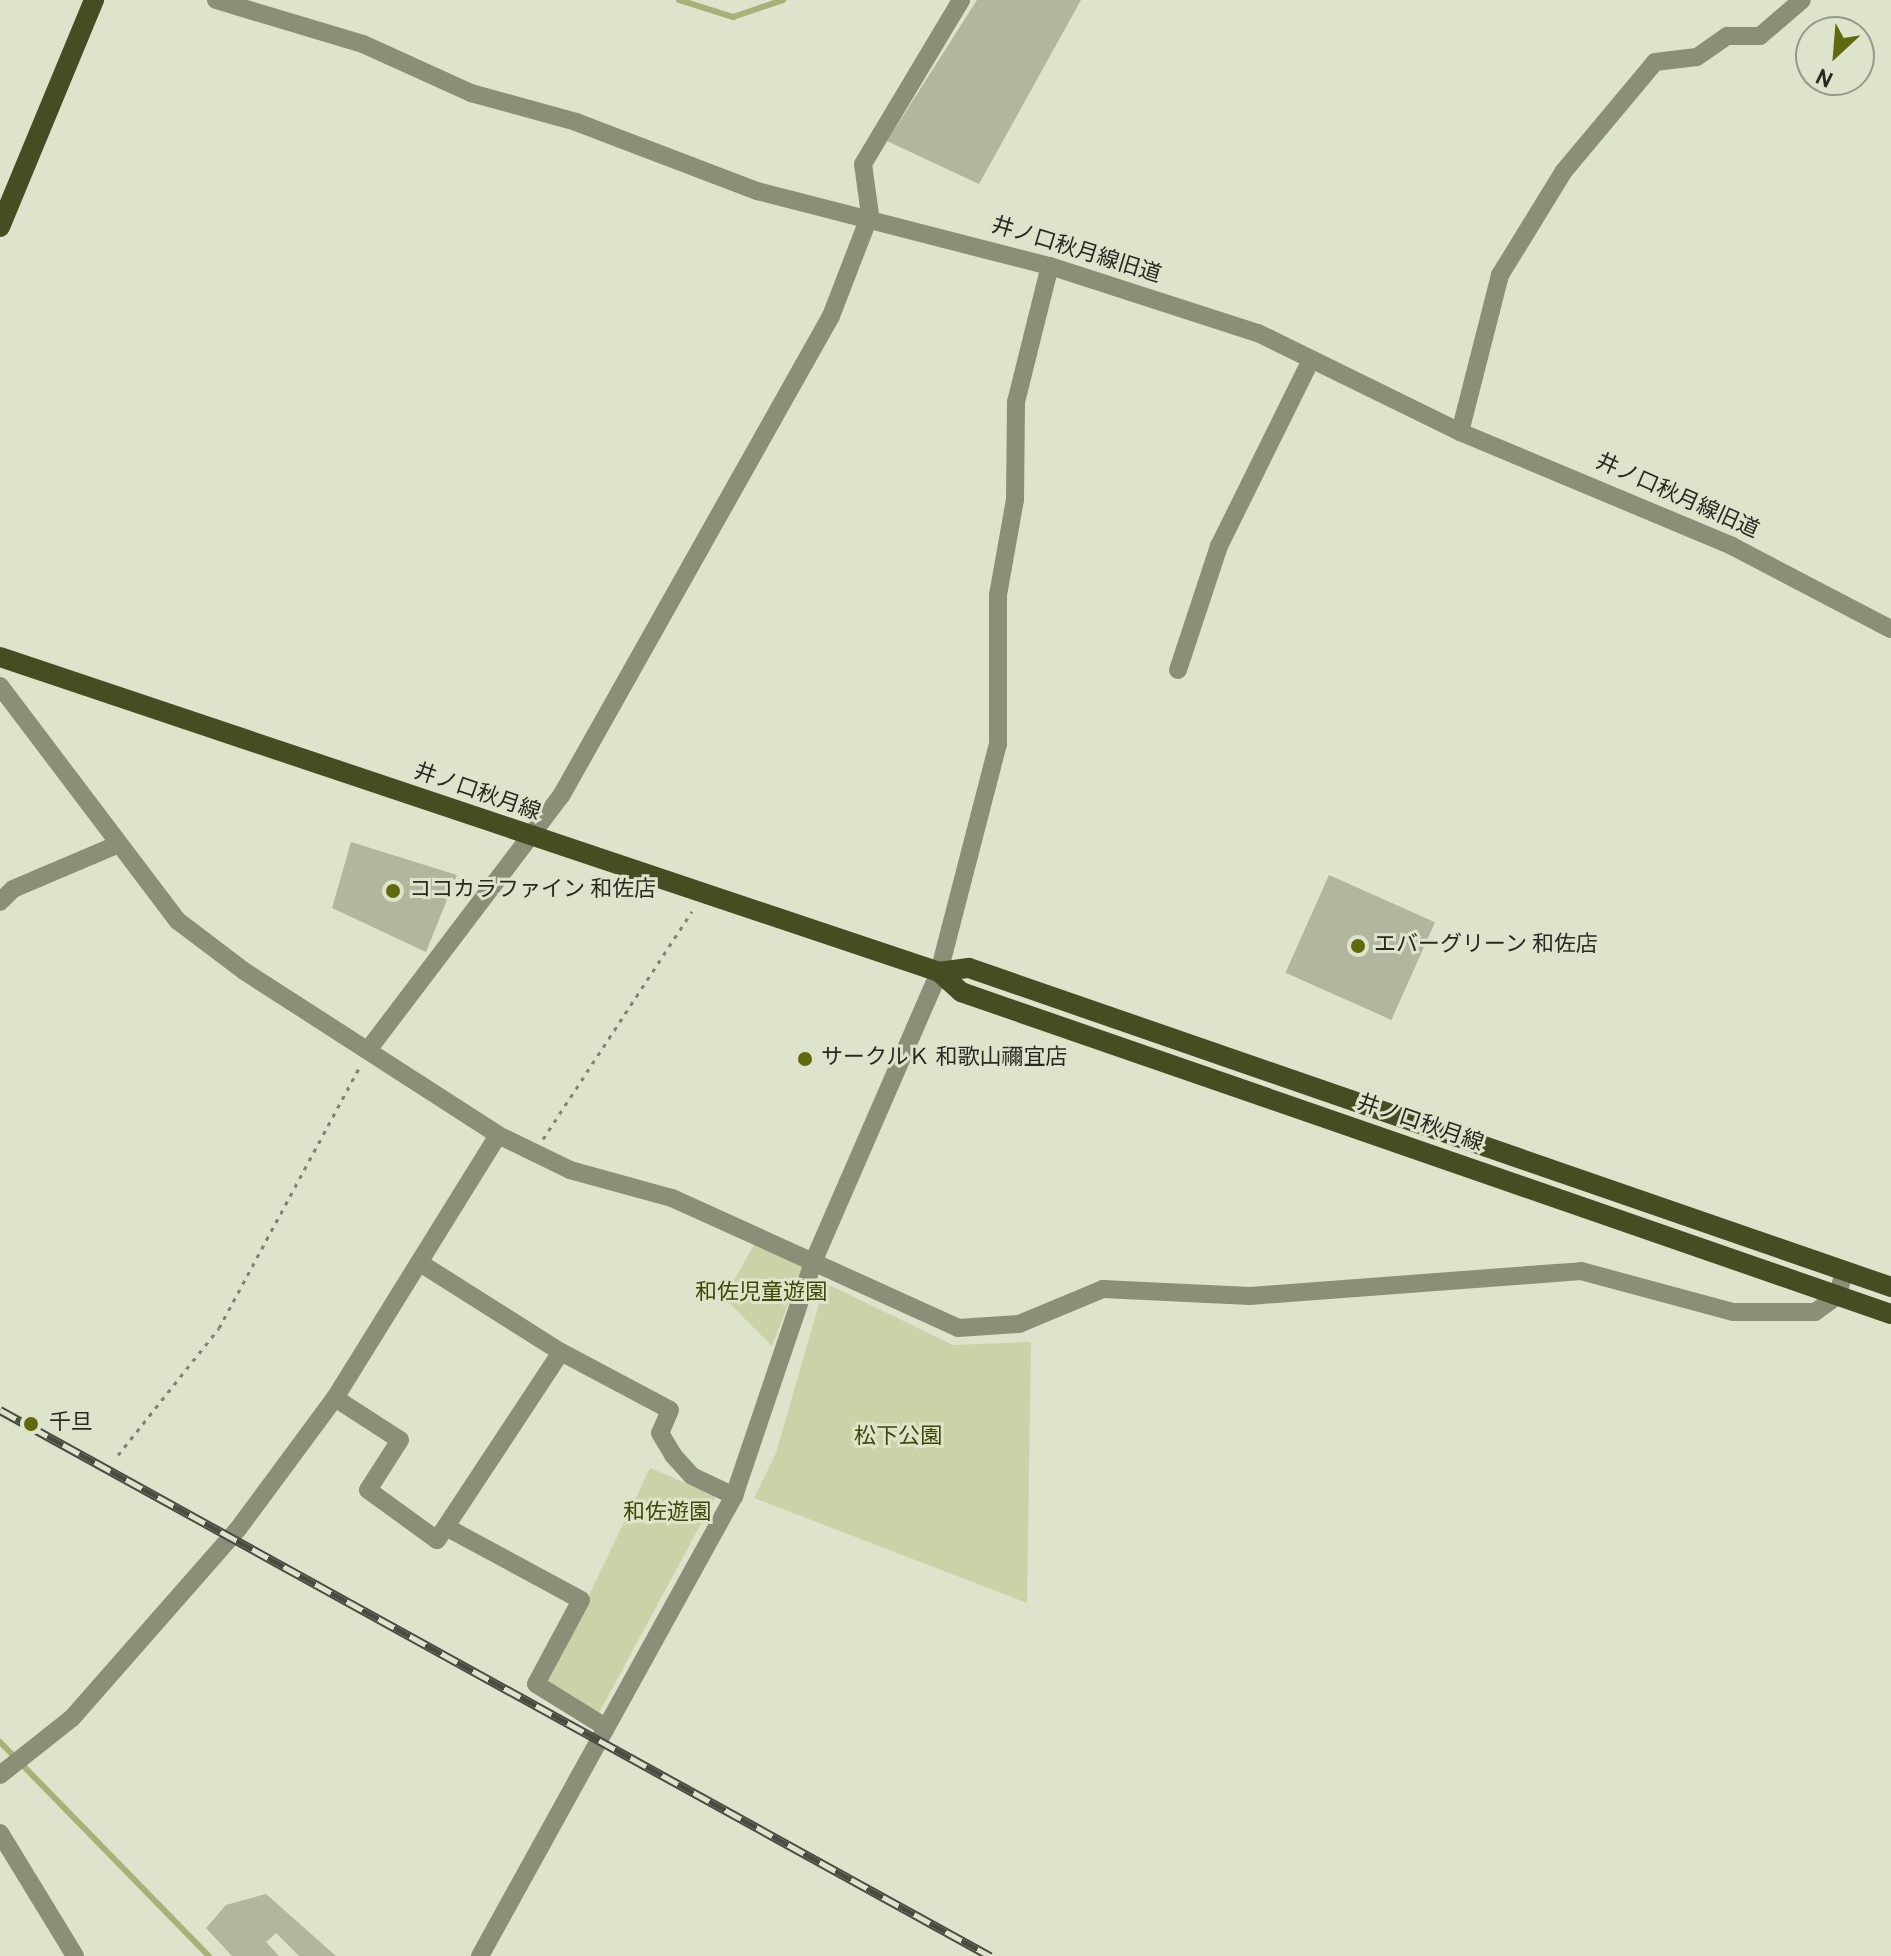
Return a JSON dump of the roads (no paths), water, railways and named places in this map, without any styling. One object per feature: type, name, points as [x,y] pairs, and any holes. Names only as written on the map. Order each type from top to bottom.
[{"type":"main road","points":[[0,227],[94,0]]},
{"type":"main road","name":"井ノ口秋月線","points":[[0,657],[939,972],[961,992],[1891,1314]]},
{"type":"main road","name":"井ノ口秋月線","points":[[939,972],[969,968],[1891,1287]]},
{"type":"street","name":"井ノ口秋月線旧道","points":[[216,0],[363,44],[471,93],[576,122],[757,191],[870,215],[1050,266],[1258,333],[1460,432],[1649,508],[1891,629]]},
{"type":"street","points":[[368,1050],[561,796],[831,316],[870,215],[863,164],[961,0]]},
{"type":"street","points":[[1460,432],[1500,275],[1564,171],[1655,62],[1697,57],[1727,36],[1760,36],[1802,0]]},
{"type":"street","points":[[480,1956],[604,1726],[734,1496],[814,1260],[939,972],[998,744],[998,595],[1015,500],[1016,402],[1050,266]]},
{"type":"street","points":[[1178,670],[1219,546],[1311,360]]},
{"type":"street","points":[[0,686],[178,921],[368,1050],[498,1135],[534,1153],[672,1198],[958,1328],[1019,1324],[1103,1289],[1250,1296],[1581,1271],[1733,1312],[1815,1312],[1838,1295],[1844,1271]]},
{"type":"street","points":[[0,902],[13,889],[119,844]]},
{"type":"street","points":[[0,1775],[72,1718],[238,1529],[335,1398],[498,1135]]},
{"type":"street","points":[[420,1263],[561,1352],[670,1410],[660,1433],[673,1455],[692,1476],[734,1496]]},
{"type":"street","points":[[335,1398],[400,1440],[368,1490],[437,1540],[561,1352]]},
{"type":"street","points":[[446,1527],[581,1600],[536,1684],[604,1726]]},
{"type":"street","points":[[0,1833],[75,1956]]},
{"type":"waterway","points":[[679,0],[733,17],[783,0]]},
{"type":"waterway","points":[[0,1742],[209,1956]]},
{"type":"railway","points":[[0,1410],[990,1956]]},
{"type":"place","name":"ココカラファイン 和佐店","points":[[393,891]]},
{"type":"place","name":"エバーグリーン 和佐店","points":[[1358,946]]},
{"type":"place","name":"サークルＫ 和歌山禰宜店","points":[[805,1059]]},
{"type":"place","name":"千旦","points":[[31,1424]]},
{"type":"park label","name":"和佐児童遊園","points":[[761,1294]]},
{"type":"park label","name":"松下公園","points":[[898,1438]]},
{"type":"park label","name":"和佐遊園","points":[[667,1514]]}]
